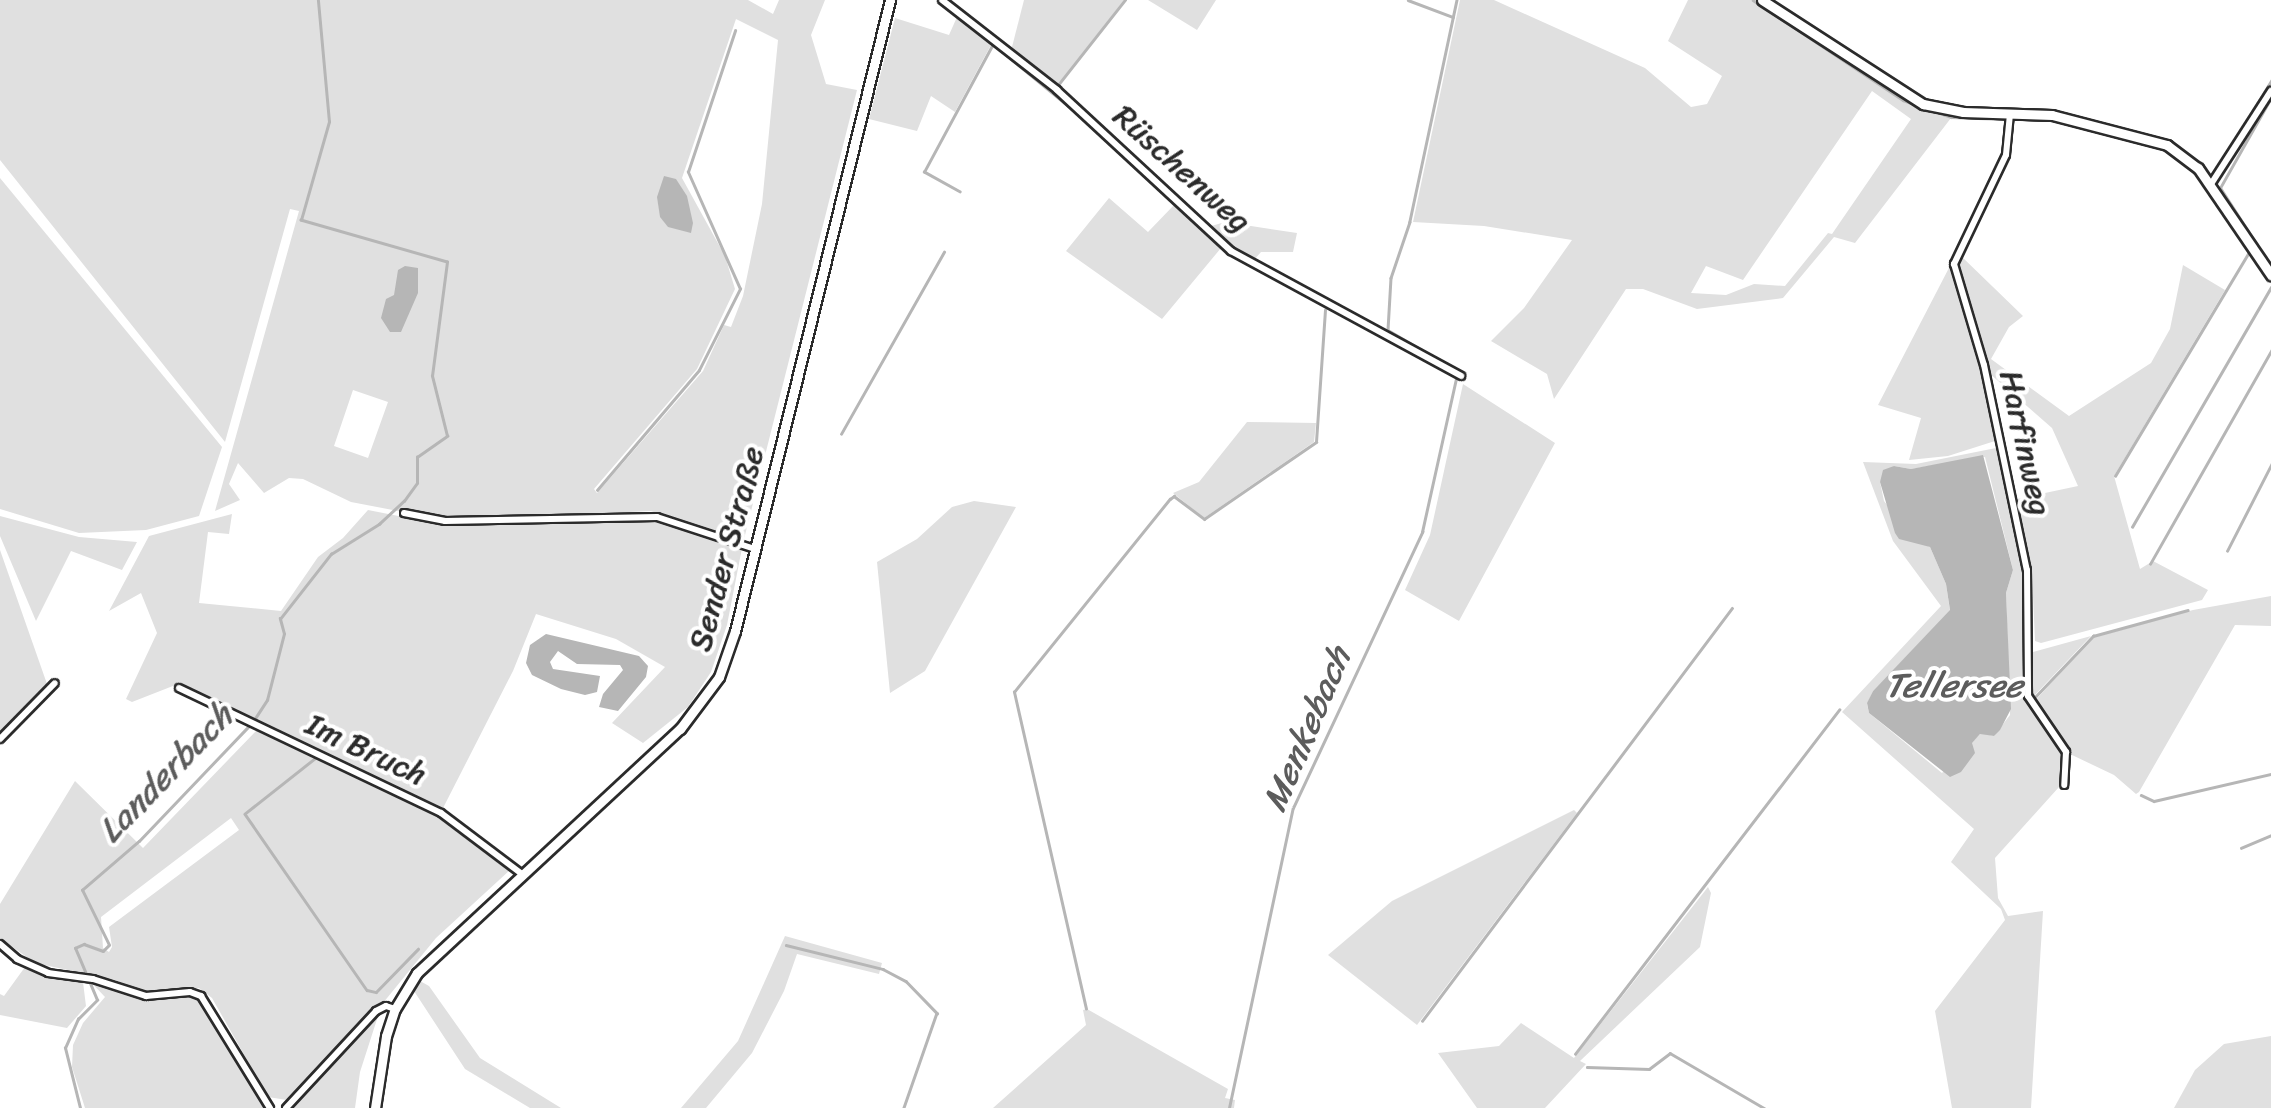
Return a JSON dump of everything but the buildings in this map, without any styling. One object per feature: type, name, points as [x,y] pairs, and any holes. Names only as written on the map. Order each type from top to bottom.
[{"type":"main road","name":"Sender Straße","points":[[376,1108],[382,1055],[395,1010],[417,973],[680,729],[708,696],[728,654],[890,0]]},
{"type":"main road","points":[[1762,0],[1906,96],[1950,110],[2076,120],[2167,145],[2198,168],[2211,184],[2271,275]]},
{"type":"street","name":"Rüschenweg","points":[[942,0],[1057,90],[1231,251],[1461,376]]},
{"type":"street","points":[[2211,184],[2271,90]]},
{"type":"street","name":"Harfinweg","points":[[2010,114],[2006,154],[1954,264],[1984,366],[2027,570],[2028,696],[2066,752],[2064,785]]},
{"type":"street","points":[[404,514],[459,522],[657,517],[755,548]]},
{"type":"street","points":[[0,739],[55,682]]},
{"type":"street","name":"Im Bruch","points":[[179,688],[441,813],[522,874]]},
{"type":"street","points":[[1,946],[32,966],[94,979],[146,996],[190,992],[201,996],[270,1108]]},
{"type":"street","points":[[286,1108],[376,1012],[386,1006],[395,1010]]},
{"type":"shaded area","points":[[0,0],[748,0],[773,14],[779,0],[825,0],[811,35],[826,84],[857,90],[743,543],[651,511],[445,520],[351,502],[303,479],[289,478],[264,493],[238,463],[229,484],[240,500],[215,511],[299,211],[290,209],[225,442],[0,160]],"holes":[[[736,19],[778,40],[762,204],[743,296],[731,327],[724,325],[703,371],[597,493],[594,489],[697,369],[735,289],[725,256],[682,178]],[[353,390],[388,402],[368,458],[334,446]]]},
{"type":"shaded area","points":[[1024,0],[1124,0],[1057,86],[1011,51]]},
{"type":"shaded area","points":[[1148,0],[1216,0],[1197,30]]},
{"type":"shaded area","points":[[1460,0],[1494,0],[1645,68],[1691,107],[1707,104],[1722,76],[1668,41],[1688,0],[1752,0],[1902,101],[1951,118],[1855,243],[1834,237],[1783,298],[1697,309],[1643,289],[1626,289],[1554,399],[1547,374],[1491,341],[1524,308],[1572,240],[1484,226],[1413,222]],"holes":[[[1872,91],[1911,119],[1832,234],[1828,233],[1785,286],[1754,284],[1726,295],[1691,293],[1706,266],[1743,280]]]},
{"type":"shaded area","points":[[957,17],[992,43],[955,112],[931,96],[917,131],[869,119],[895,18],[949,35]]},
{"type":"shaded area","points":[[0,178],[222,447],[199,516],[146,530],[79,533],[0,509]]},
{"type":"shaded area","points":[[1109,198],[1148,232],[1174,205],[1221,248],[1162,319],[1066,251]]},
{"type":"shaded area","points":[[1225,222],[1297,233],[1293,252],[1261,252],[1253,261],[1231,249],[1208,227]]},
{"type":"shaded area","points":[[1961,256],[2023,316],[2009,327],[1991,359],[2069,416],[2151,363],[2170,329],[2183,265],[2225,290],[2114,476],[2140,569],[2153,561],[2208,590],[2202,600],[2041,643],[2035,641],[2032,574],[2017,499],[2078,486],[2052,428],[1989,373],[1957,265]]},
{"type":"shaded area","points":[[1951,264],[1980,366],[1995,441],[1948,456],[1909,460],[1921,418],[1878,405]]},
{"type":"shaded area","points":[[1463,384],[1555,443],[1459,621],[1405,590],[1430,535]]},
{"type":"shaded area","points":[[1247,422],[1316,423],[1314,442],[1204,518],[1173,493],[1199,482]]},
{"type":"shaded area","points":[[1996,448],[2024,576],[2024,697],[2060,750],[2059,787],[1995,858],[1998,898],[2008,916],[2043,911],[2031,1108],[1952,1108],[1935,1011],[2005,920],[2001,909],[1951,862],[1974,829],[1842,712],[1941,606],[1893,541],[1863,462],[1916,464]],"holes":[[[1985,457],[2013,570],[2006,593],[2010,715],[1994,736],[1981,733],[1942,773],[1869,713],[1867,704],[1873,691],[1950,611],[1946,584],[1930,547],[1916,541],[1884,501],[1880,482],[1894,466],[1911,469]]]},
{"type":"shaded area","points":[[974,501],[1016,507],[925,671],[890,693],[877,562],[917,539],[952,507]]},
{"type":"shaded area","points":[[368,510],[444,525],[654,521],[742,548],[727,625],[711,672],[688,707],[643,743],[612,723],[665,667],[616,639],[536,614],[513,671],[442,810],[178,684],[132,702],[126,699],[157,633],[141,593],[109,611],[149,536],[232,514],[229,534],[208,532],[199,603],[281,611],[318,557],[343,538]]},
{"type":"shaded area","points":[[0,516],[79,537],[137,542],[122,570],[71,551],[36,621],[0,536]]},
{"type":"shaded area","points":[[0,550],[47,684],[0,734]]},
{"type":"shaded area","points":[[2271,596],[2271,626],[2235,625],[2136,794],[2114,775],[2072,755],[2033,703],[2092,638],[2193,610]]},
{"type":"shaded area","points":[[2091,636],[2032,698],[2033,652]]},
{"type":"shaded area","points":[[257,730],[439,815],[510,870],[436,938],[383,1003],[287,1100],[268,1097],[212,998],[199,988],[146,993],[115,980],[35,963],[0,938],[0,904],[75,781],[143,848]],"holes":[[[231,818],[239,830],[109,927],[112,947],[109,952],[103,948],[101,917]]]},
{"type":"shaded area","points":[[1574,810],[1577,813],[1417,1025],[1328,955],[1392,901]]},
{"type":"shaded area","points":[[1708,887],[1711,893],[1700,947],[1580,1061],[1586,1064],[1545,1108],[1477,1108],[1438,1053],[1499,1046],[1521,1023],[1574,1058]]},
{"type":"shaded area","points":[[785,936],[882,963],[879,974],[797,954],[784,991],[752,1053],[706,1108],[681,1108],[738,1041]]},
{"type":"shaded area","points":[[25,967],[83,982],[86,1006],[67,1028],[0,1015],[0,994],[4,996]]},
{"type":"shaded area","points":[[90,981],[144,999],[189,995],[199,999],[265,1108],[85,1108],[72,1067],[73,1045],[83,1023],[105,997]]},
{"type":"shaded area","points":[[420,981],[429,986],[480,1058],[561,1108],[530,1108],[465,1069],[414,991]]},
{"type":"shaded area","points":[[1083,1010],[1228,1089],[1225,1098],[1235,1100],[1234,1108],[993,1108],[1086,1025]]},
{"type":"shaded area","points":[[379,1013],[360,1072],[355,1108],[289,1108]]},
{"type":"shaded area","points":[[2271,1036],[2271,1108],[2174,1108],[2195,1070],[2224,1044]]},
{"type":"water","points":[[664,176],[676,179],[687,196],[693,223],[691,233],[668,227],[660,217],[657,197]]},
{"type":"water","points":[[405,266],[418,268],[418,293],[401,332],[390,332],[381,318],[386,299],[394,295],[398,270]]},
{"type":"water","name":"Tellersee","points":[[1983,455],[2013,570],[2006,593],[2011,709],[1994,736],[1980,734],[1972,743],[1975,753],[1961,772],[1950,777],[1869,713],[1867,703],[1873,691],[1950,610],[1946,584],[1930,547],[1899,539],[1880,482],[1883,470],[1894,466],[1911,469]]},
{"type":"water","points":[[546,634],[639,656],[648,666],[646,677],[618,711],[599,707],[603,694],[623,670],[620,665],[577,664],[558,651],[550,662],[553,669],[600,676],[597,692],[585,695],[561,689],[532,675],[526,663],[530,645]]},
{"type":"waterway","name":"Landerbach","points":[[254,720],[267,700],[284,634],[280,619],[331,554],[379,524],[404,501],[417,483],[417,457],[447,436],[432,376],[447,262],[301,220],[329,122],[318,0]]},
{"type":"waterway","points":[[1058,85],[1125,0]]},
{"type":"waterway","points":[[1408,0],[1453,17]]},
{"type":"waterway","name":"Menkebach","points":[[1457,0],[1410,222],[1391,278],[1388,330],[1458,371]]},
{"type":"waterway","points":[[1753,0],[1903,100],[1951,117],[2005,119]]},
{"type":"waterway","points":[[1772,0],[1816,30]]},
{"type":"waterway","points":[[597,490],[699,370],[740,289],[688,172],[735,31]]},
{"type":"waterway","points":[[960,192],[924,172],[993,44],[1088,122]]},
{"type":"waterway","points":[[2230,148],[2271,81]]},
{"type":"waterway","points":[[2258,247],[2220,188],[2271,98]]},
{"type":"waterway","points":[[2115,476],[2249,252],[2239,235]]},
{"type":"waterway","points":[[841,434],[944,252]]},
{"type":"waterway","points":[[2132,527],[2271,287]]},
{"type":"waterway","points":[[1086,1009],[1014,692],[1170,499],[1174,496],[1204,519],[1316,442],[1325,310]]},
{"type":"waterway","points":[[2150,564],[2271,351]]},
{"type":"waterway","name":"Menkebach","points":[[1229,1108],[1293,808],[1422,532],[1456,379]]},
{"type":"waterway","points":[[2227,551],[2271,465]]},
{"type":"waterway","points":[[1422,1021],[1732,608]]},
{"type":"waterway","points":[[2034,698],[2093,636],[2188,610]]},
{"type":"waterway","points":[[1575,1054],[1839,710]]},
{"type":"waterway","name":"Landerbach","points":[[80,1108],[65,1048],[78,1019],[97,1000],[75,948],[84,944],[103,951],[109,945],[82,890],[139,841],[249,726]]},
{"type":"waterway","points":[[316,758],[245,814],[367,990],[376,992],[418,949]]},
{"type":"waterway","points":[[2141,795],[2154,801],[2271,774]]},
{"type":"waterway","points":[[2241,848],[2271,835]]},
{"type":"waterway","points":[[786,945],[883,969],[906,981],[937,1013],[904,1108]]},
{"type":"waterway","points":[[1587,1067],[1649,1069],[1670,1053],[1764,1108]]}]
